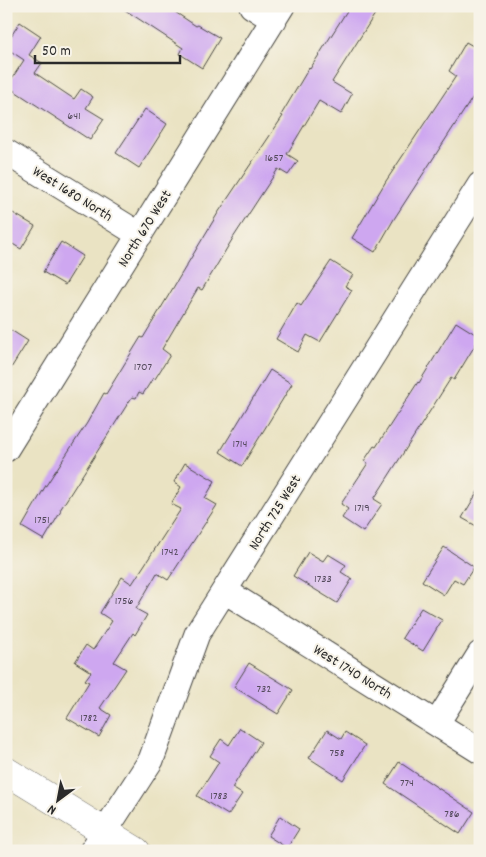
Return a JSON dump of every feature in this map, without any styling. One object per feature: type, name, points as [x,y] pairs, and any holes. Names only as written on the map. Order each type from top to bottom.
[{"type":"main road","points":[[6,771],[98,841],[136,851]]},
{"type":"street","points":[[252,6],[278,13]]},
{"type":"street","name":"North 670 West","points":[[7,446],[278,13]]},
{"type":"street","name":"West 1680 North","points":[[6,152],[140,235]]},
{"type":"street","name":"North 725 West","points":[[98,841],[151,760],[197,634],[480,185]]},
{"type":"street","name":"West 1740 North","points":[[225,591],[480,751]]},
{"type":"street","points":[[436,723],[480,654]]},
{"type":"building","points":[[119,6],[166,6],[196,26],[198,25],[220,38],[202,68],[180,54],[183,48]]},
{"type":"building","points":[[350,6],[380,6],[332,82],[352,94],[341,114],[319,101],[287,154],[298,161],[288,175],[278,169],[202,290],[198,288],[162,349],[170,355],[143,394],[139,392],[136,398],[132,397],[60,510],[44,540],[22,527],[104,393],[106,394],[141,337],[143,338],[218,213],[283,116],[281,115],[309,68]]},
{"type":"building","points":[[20,22],[41,36],[29,55],[42,63],[35,73],[74,99],[81,89],[93,97],[86,108],[104,119],[90,140],[7,86],[24,60],[6,48],[6,44]]},
{"type":"building","points":[[466,42],[480,50],[480,86],[394,219],[375,252],[352,238],[386,181],[456,76],[449,71]]},
{"type":"building","points":[[145,109],[167,124],[139,168],[116,153]]},
{"type":"building","points":[[6,209],[35,226],[21,249],[6,240]]},
{"type":"building","points":[[61,242],[83,256],[65,285],[43,272]]},
{"type":"building","points":[[331,261],[353,275],[345,286],[352,290],[320,342],[307,335],[298,352],[276,339],[297,303],[301,306]]},
{"type":"building","points":[[456,322],[480,337],[454,380],[451,378],[374,499],[382,504],[363,532],[342,518],[348,509],[341,504],[368,463],[364,461],[374,446],[376,447],[419,383]]},
{"type":"building","points":[[6,327],[28,341],[6,376]]},
{"type":"building","points":[[270,370],[292,384],[242,466],[220,452]]},
{"type":"building","points":[[185,463],[215,481],[205,498],[217,505],[168,580],[157,573],[136,609],[147,615],[135,635],[133,633],[114,662],[126,669],[100,708],[111,715],[99,737],[67,718],[89,682],[85,680],[91,672],[75,662],[86,645],[93,650],[112,621],[100,613],[122,577],[132,584],[181,509],[171,504],[181,487],[174,482]]},
{"type":"building","points":[[480,488],[480,528],[462,518]]},
{"type":"building","points":[[444,547],[474,567],[463,584],[454,579],[444,595],[422,581]]},
{"type":"building","points":[[308,552],[323,561],[328,554],[346,565],[341,572],[352,579],[337,603],[293,576]]},
{"type":"building","points":[[421,608],[442,620],[423,651],[402,638]]},
{"type":"building","points":[[249,663],[293,690],[278,714],[234,687]]},
{"type":"building","points":[[240,728],[261,742],[232,788],[242,794],[228,815],[197,796],[219,762],[210,756],[221,739],[229,745]]},
{"type":"building","points":[[327,730],[341,739],[345,732],[365,745],[343,780],[309,758]]},
{"type":"building","points":[[399,762],[474,812],[460,834],[385,784]]},
{"type":"building","points":[[280,816],[299,829],[287,848],[268,836]]}]
